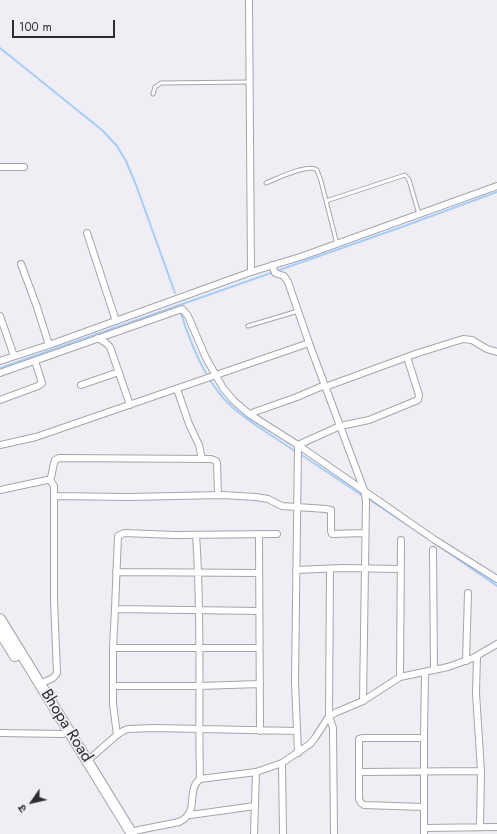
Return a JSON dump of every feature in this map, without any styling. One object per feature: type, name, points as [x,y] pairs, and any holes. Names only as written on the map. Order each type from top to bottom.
[{"type":"main road","name":"Bhopa Road","points":[[0,619],[87,760],[129,833]]},
{"type":"main road","name":"Bhopa Road","points":[[0,632],[63,734],[129,833]]},
{"type":"street","points":[[250,0],[251,272]]},
{"type":"street","points":[[0,167],[24,167]]},
{"type":"street","points":[[0,361],[49,345],[251,272],[273,269],[337,244],[497,186]]},
{"type":"street","points":[[87,233],[116,321]]},
{"type":"street","points":[[21,264],[38,308],[49,345]]},
{"type":"street","points":[[273,269],[286,278],[294,297],[364,495],[365,569],[363,701]]},
{"type":"street","points":[[0,373],[182,309],[188,316],[206,358],[210,377],[232,400],[297,449],[364,495],[497,579]]},
{"type":"street","points":[[0,316],[14,356]]},
{"type":"street","points":[[98,338],[110,347],[130,405]]},
{"type":"street","points":[[249,414],[407,357],[462,339],[472,340],[487,349],[497,352]]},
{"type":"street","points":[[0,445],[36,437],[309,343]]},
{"type":"street","points":[[297,449],[340,426],[368,420],[418,400],[419,395],[407,357]]},
{"type":"street","points":[[0,400],[38,386],[42,383],[35,361]]},
{"type":"street","points":[[81,385],[119,372]]},
{"type":"street","points":[[177,388],[189,424],[199,445],[202,459]]},
{"type":"street","points":[[297,449],[295,682],[298,753]]},
{"type":"street","points":[[50,480],[53,475],[55,460],[59,458],[211,459],[216,461],[218,495]]},
{"type":"street","points":[[0,490],[50,480]]},
{"type":"street","points":[[40,684],[53,678],[57,673],[54,600],[54,486],[50,480]]},
{"type":"street","points":[[54,496],[129,497],[218,495],[263,497],[272,500],[279,505],[331,510],[332,534],[365,533]]},
{"type":"street","points":[[117,735],[113,704],[113,648],[116,609],[117,538],[120,534],[277,534]]},
{"type":"street","points":[[259,534],[260,731]]},
{"type":"street","points":[[190,815],[194,786],[200,779],[198,649],[199,573],[196,535]]},
{"type":"street","points":[[400,677],[401,540]]},
{"type":"street","points":[[433,550],[434,670]]},
{"type":"street","points":[[330,569],[329,716],[333,733],[334,834]]},
{"type":"street","points":[[296,570],[400,569]]},
{"type":"street","points":[[116,572],[259,573]]},
{"type":"street","points":[[466,661],[468,592]]},
{"type":"street","points":[[116,609],[259,611]]},
{"type":"street","points":[[200,779],[256,772],[282,763],[298,753],[315,738],[329,716],[363,701],[400,677],[442,669],[466,661],[497,644]]},
{"type":"street","points":[[113,648],[259,648]]},
{"type":"street","points":[[477,656],[476,693],[481,771],[480,827]]},
{"type":"street","points":[[425,672],[424,831],[497,827]]},
{"type":"street","points":[[113,686],[260,684]]},
{"type":"street","points":[[87,760],[122,731],[128,729],[154,728],[297,731]]},
{"type":"street","points":[[0,733],[63,734]]},
{"type":"street","points":[[424,738],[361,738],[359,742],[359,799],[361,803],[364,805],[424,807]]},
{"type":"street","points":[[282,763],[283,834]]},
{"type":"street","points":[[360,772],[424,773],[481,771]]},
{"type":"street","points":[[254,834],[256,772]]},
{"type":"street","points":[[129,833],[179,822],[186,819],[190,815],[255,806]]},
{"type":"lane","points":[[153,94],[155,87],[161,83],[250,82]]},
{"type":"lane","points":[[266,183],[294,172],[311,167],[314,168],[319,173],[337,244]]},
{"type":"lane","points":[[326,201],[405,175],[419,214]]},
{"type":"lane","points":[[248,326],[298,311]]},
{"type":"waterway","points":[[0,48],[102,130],[117,146],[126,161],[136,185],[175,293]]},
{"type":"waterway","points":[[0,368],[399,228],[497,192]]},
{"type":"waterway","points":[[180,310],[200,362],[222,397],[247,419],[296,452]]},
{"type":"waterway","points":[[300,454],[363,496]]},
{"type":"waterway","points":[[367,498],[430,540]]},
{"type":"waterway","points":[[433,542],[497,586]]}]
